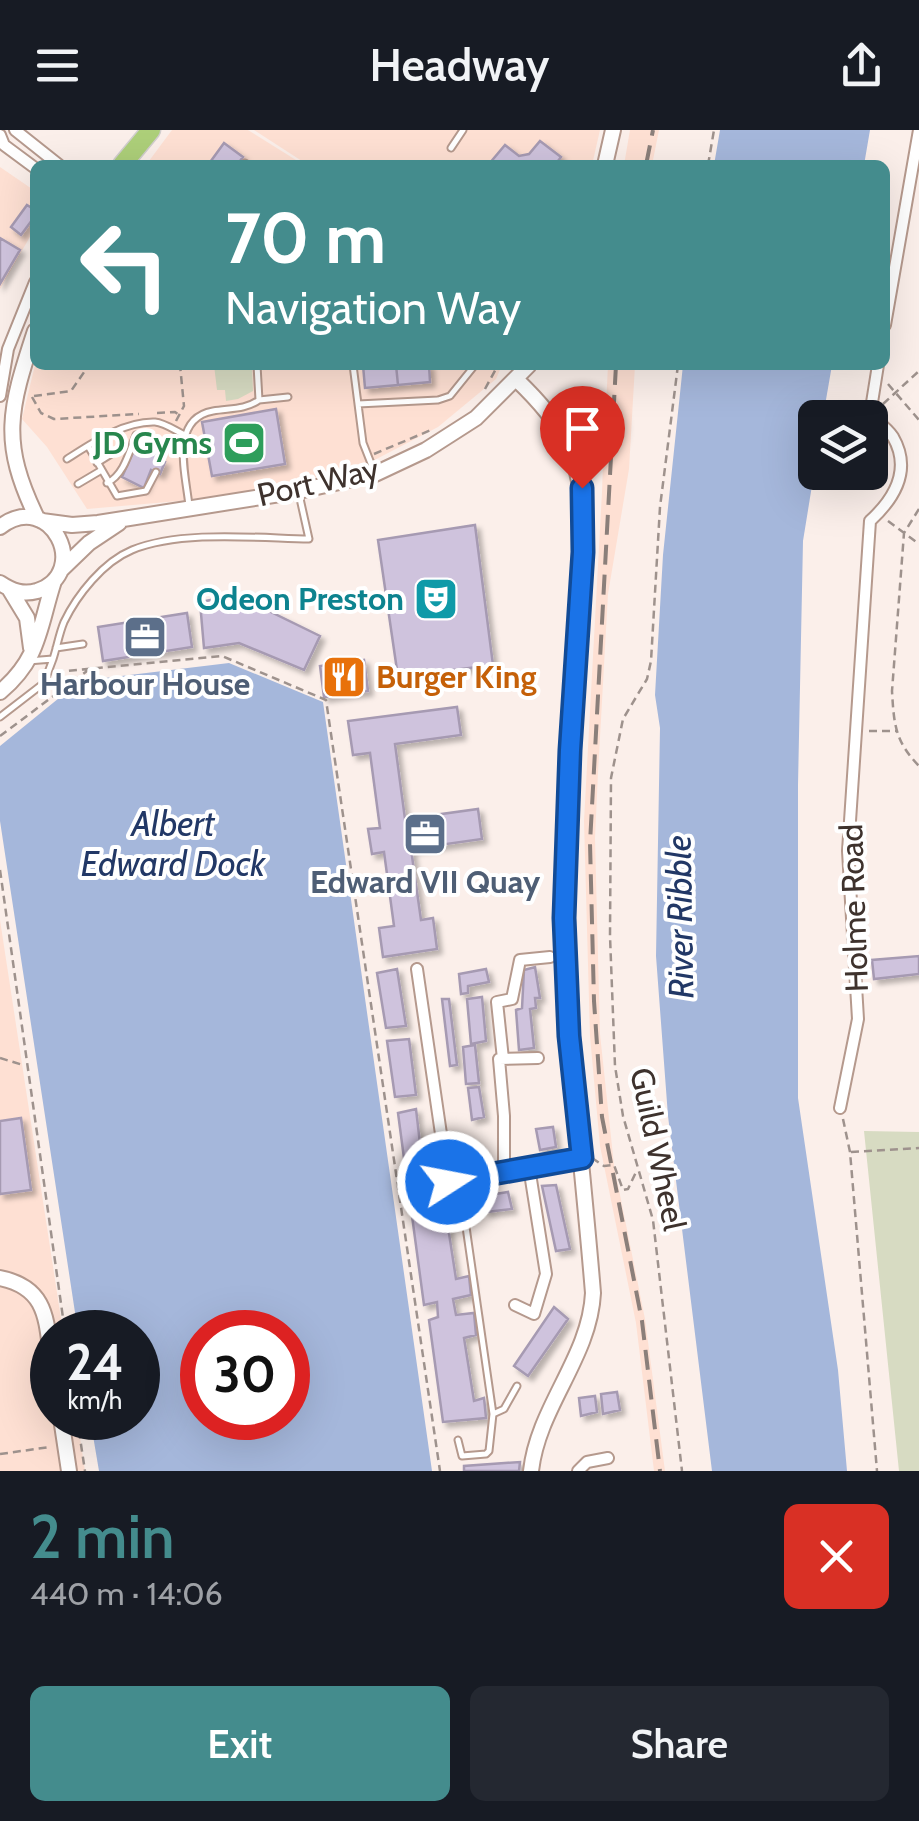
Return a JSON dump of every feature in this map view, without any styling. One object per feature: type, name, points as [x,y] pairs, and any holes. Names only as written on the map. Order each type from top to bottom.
[{"type":"highway","points":[[127,160],[154,130]]},
{"type":"highway","points":[[137,160],[154,130]]},
{"type":"street","points":[[15,130],[53,160]]},
{"type":"street","points":[[606,160],[613,130]]},
{"type":"street","points":[[890,296],[919,130]]},
{"type":"street","points":[[0,135],[4,145],[30,164]]},
{"type":"street","points":[[0,396],[8,349],[30,294]]},
{"type":"street","points":[[0,692],[20,676],[30,657],[57,575],[62,544],[57,533],[40,520],[21,488],[10,447],[12,416],[30,359]]},
{"type":"street","name":"Port Way","points":[[0,527],[14,518],[72,524],[133,516],[299,491],[374,474],[426,450],[476,418],[525,370]]},
{"type":"street","points":[[872,400],[877,370]]},
{"type":"street","points":[[517,380],[558,423],[576,462],[582,488],[583,552],[564,918],[569,1036],[594,1293],[592,1314],[534,1445],[531,1471]]},
{"type":"street","name":"Holme Road","points":[[840,1108],[858,1019],[848,851],[870,521],[891,502],[900,464],[893,436],[888,431]]},
{"type":"street","name":"Port Way","points":[[57,575],[107,530],[133,516]]},
{"type":"street","points":[[3,586],[31,592],[57,575]]},
{"type":"street","points":[[3,586],[27,618],[30,657]]},
{"type":"street","points":[[504,1059],[498,1002],[512,998],[520,960],[550,957]]},
{"type":"street","points":[[417,968],[453,1181],[465,1217]]},
{"type":"street","points":[[504,1172],[499,1059],[538,1058]]},
{"type":"street","points":[[453,1181],[582,1158]]},
{"type":"street","points":[[516,1305],[534,1314],[546,1274],[529,1167]]},
{"type":"street","points":[[0,1278],[32,1291],[44,1310]]},
{"type":"street","points":[[64,1440],[69,1471]]},
{"type":"street","points":[[578,1471],[587,1462],[608,1458]]},
{"type":"lane","points":[[450,148],[464,130]]},
{"type":"lane","points":[[258,370],[259,400]]},
{"type":"lane","points":[[355,370],[374,474]]},
{"type":"lane","points":[[358,404],[438,400],[450,396],[471,370]]},
{"type":"lane","points":[[189,506],[182,447],[190,424],[204,413],[288,397]]},
{"type":"lane","points":[[68,459],[117,431],[134,426],[155,422],[185,435]]},
{"type":"lane","points":[[107,482],[114,480],[122,469],[136,435],[162,447],[160,460]]},
{"type":"lane","points":[[88,446],[117,496],[146,491],[156,472]]},
{"type":"lane","points":[[96,463],[113,453]]},
{"type":"lane","points":[[78,484],[100,471]]},
{"type":"lane","points":[[0,717],[44,683],[63,624],[81,594],[106,568],[132,550],[175,540],[310,539],[299,491]]},
{"type":"lane","points":[[56,648],[83,644]]},
{"type":"lane","points":[[30,657],[53,659]]},
{"type":"lane","points":[[458,1440],[462,1456],[486,1454],[493,1414],[465,1217]]},
{"type":"lane","points":[[493,1414],[504,1409],[516,1386]]},
{"type":"path","points":[[709,160],[714,130]]},
{"type":"path","points":[[27,403],[32,397],[70,390],[85,370]]},
{"type":"path","points":[[172,428],[184,406],[180,370]]},
{"type":"path","points":[[484,392],[495,370]]},
{"type":"path","name":"Guild Wheel","points":[[677,370],[660,507],[651,662],[648,679],[623,719],[611,778],[610,936],[615,1066],[623,1116],[653,1220],[682,1471]]},
{"type":"path","points":[[877,370],[919,420]]},
{"type":"path","points":[[888,400],[919,371]]},
{"type":"path","points":[[32,397],[41,413],[54,419],[140,414]]},
{"type":"path","points":[[158,413],[180,415]]},
{"type":"path","points":[[368,456],[430,430]]},
{"type":"path","points":[[919,509],[904,533],[892,691],[902,748],[919,766]]},
{"type":"path","points":[[878,514],[919,544]]},
{"type":"path","points":[[48,672],[222,656],[326,700],[440,1471]]},
{"type":"path","points":[[0,736],[91,668]]},
{"type":"path","points":[[854,731],[897,730]]},
{"type":"path","points":[[0,870],[61,1310]]},
{"type":"path","points":[[0,1058],[25,1065]]},
{"type":"path","points":[[840,1108],[850,1152],[877,1471]]},
{"type":"path","points":[[850,1152],[919,1148]]},
{"type":"path","points":[[582,1158],[590,1156],[604,1166],[614,1165],[624,1190],[637,1170]]},
{"type":"path","points":[[399,1191],[453,1181]]},
{"type":"path","points":[[80,1440],[85,1471]]},
{"type":"path","points":[[0,1454],[65,1445]]},
{"type":"shaded area","points":[[172,130],[248,130],[296,160],[150,160]]},
{"type":"shaded area","points":[[254,130],[600,130],[593,160],[300,160]]},
{"type":"shaded area","points":[[630,130],[659,130],[653,160],[625,160]]},
{"type":"shaded area","points":[[0,167],[30,188],[30,237],[0,289]]},
{"type":"shaded area","points":[[34,370],[500,370],[496,379],[438,427],[363,466],[280,486],[179,501],[87,509],[47,447],[22,419]]},
{"type":"shaded area","points":[[608,370],[635,370],[629,469],[608,594],[598,773],[595,838],[600,1034],[614,1165],[645,1319],[665,1471],[654,1471],[636,1323],[600,1146],[590,1036],[584,821],[602,492],[603,463],[598,462],[598,448],[604,448]]},
{"type":"shaded area","points":[[0,920],[60,1310],[30,1310],[30,1440],[80,1440],[85,1471],[0,1471]]},
{"type":"green space","points":[[215,370],[252,370],[253,391],[226,401],[225,390],[217,390]]},
{"type":"green space","points":[[864,1131],[919,1132],[919,1471],[899,1471]]},
{"type":"water","points":[[720,130],[870,130],[865,160],[715,160]]},
{"type":"water","name":"River Ribble","points":[[682,370],[831,370],[826,400],[798,400],[798,490],[811,490],[803,541],[798,1098],[838,1370],[847,1471],[712,1471],[668,1116],[656,956],[660,728],[655,695],[663,555]]},
{"type":"water","name":"Albert Edward Dock","points":[[229,663],[323,702],[432,1471],[99,1471],[94,1440],[160,1440],[160,1310],[75,1310],[0,821],[0,746],[80,681]]},
{"type":"building","points":[[540,141],[561,157],[492,160],[505,145],[519,156],[529,154]]},
{"type":"building","points":[[224,143],[243,157],[241,160],[212,160]]},
{"type":"building","points":[[27,205],[30,207],[30,223],[21,235],[11,227]]},
{"type":"building","points":[[0,238],[20,250],[0,284]]},
{"type":"building","points":[[363,370],[396,370],[398,385],[365,388]]},
{"type":"building","points":[[396,370],[429,370],[430,382],[398,385]]},
{"type":"building","name":"JD Gyms","points":[[276,409],[285,464],[212,476],[202,422]]},
{"type":"building","points":[[138,441],[160,449],[156,459],[165,462],[160,474],[151,470],[144,488],[122,477]]},
{"type":"building","name":"Odeon Preston","points":[[475,525],[493,665],[398,677],[378,540]]},
{"type":"building","points":[[236,595],[320,636],[304,670],[239,643],[204,648],[200,602]]},
{"type":"building","name":"Harbour House","points":[[187,613],[192,647],[103,661],[98,627]]},
{"type":"building","name":"Burger King","points":[[364,660],[368,691],[324,697],[320,666]]},
{"type":"building","name":"Edward VII Quay","points":[[457,707],[461,735],[395,744],[405,819],[478,809],[482,839],[411,849],[421,920],[433,918],[437,949],[383,957],[379,928],[394,926],[384,852],[372,854],[368,829],[380,828],[370,753],[353,755],[348,721]]},
{"type":"building","points":[[919,956],[919,974],[874,979],[872,960]]},
{"type":"building","points":[[535,967],[540,998],[535,998],[536,1008],[530,1009],[534,1048],[519,1050],[516,1010],[522,1008],[524,970]]},
{"type":"building","points":[[397,969],[406,1026],[386,1028],[377,973]]},
{"type":"building","points":[[486,969],[489,982],[468,986],[468,993],[461,994],[459,974]]},
{"type":"building","points":[[482,997],[486,1041],[471,1044],[467,999]]},
{"type":"building","points":[[442,999],[449,999],[457,1065],[450,1066]]},
{"type":"building","points":[[409,1039],[416,1095],[395,1097],[387,1041]]},
{"type":"building","points":[[475,1045],[479,1083],[466,1084],[463,1047]]},
{"type":"building","points":[[479,1087],[484,1117],[472,1120],[468,1088]]},
{"type":"building","points":[[416,1109],[424,1178],[407,1181],[398,1113]]},
{"type":"building","points":[[21,1118],[31,1190],[0,1194],[0,1121]]},
{"type":"building","points":[[553,1127],[556,1147],[540,1150],[536,1129]]},
{"type":"building","points":[[556,1185],[570,1249],[556,1251],[542,1186]]},
{"type":"building","points":[[508,1192],[512,1209],[486,1212],[483,1196]]},
{"type":"building","points":[[454,1195],[457,1211],[446,1214],[456,1279],[469,1276],[471,1295],[453,1299],[456,1315],[474,1313],[476,1335],[464,1338],[474,1401],[484,1398],[486,1418],[443,1422],[429,1320],[438,1317],[437,1302],[424,1305],[410,1201]]},
{"type":"building","points":[[554,1307],[568,1319],[528,1376],[514,1366]]},
{"type":"building","points":[[617,1392],[620,1410],[603,1414],[601,1394]]},
{"type":"building","points":[[595,1396],[597,1412],[581,1416],[579,1398]]},
{"type":"building","points":[[520,1462],[519,1471],[464,1471],[464,1466]]},
{"type":"railway","points":[[647,160],[653,130]]},
{"type":"railway","points":[[616,370],[590,843],[594,1001],[602,1117],[642,1321],[660,1471]]},
{"type":"place","name":"JD Gyms","points":[[244,443]]},
{"type":"place","name":"Odeon Preston","points":[[436,599]]},
{"type":"place","name":"Harbour House","points":[[145,637]]},
{"type":"place","name":"Burger King","points":[[344,677]]},
{"type":"place","name":"Edward VII Quay","points":[[425,834]]},
{"type":"route","points":[[448,1182],[582,1158],[569,1036],[564,918],[583,552],[582,488]]}]
